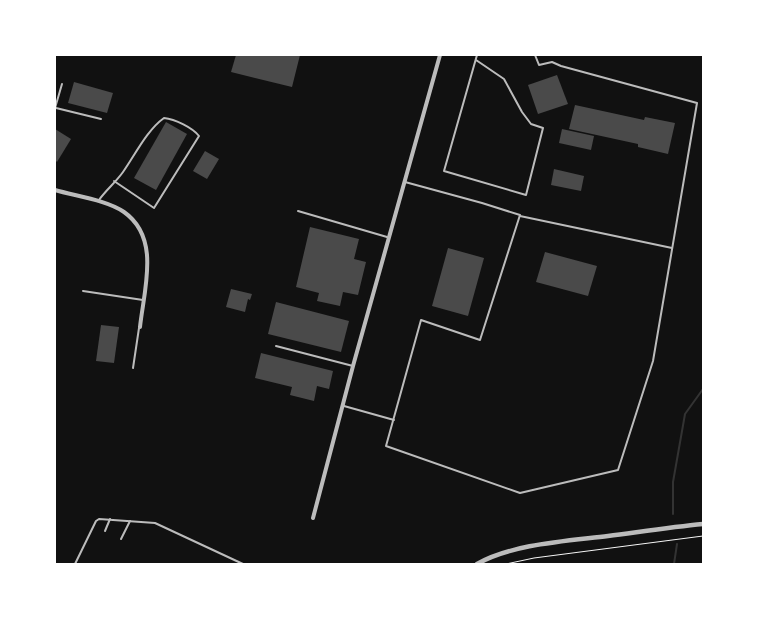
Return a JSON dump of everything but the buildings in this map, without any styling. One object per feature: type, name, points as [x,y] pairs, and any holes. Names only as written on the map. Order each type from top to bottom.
[{"type":"street","points":[[313,518],[353,366],[440,55]]},
{"type":"street","points":[[55,190],[98,202],[123,212],[134,220],[142,232],[147,246],[148,260],[140,327]]},
{"type":"street","points":[[477,564],[487,558],[510,550],[703,524]]},
{"type":"lane","points":[[476,60],[504,79],[522,112],[531,124],[543,128],[526,195],[444,171],[477,55]]},
{"type":"lane","points":[[520,216],[480,340],[421,320],[386,446],[520,494],[618,470],[652,361],[697,103],[552,62],[539,65],[535,55]]},
{"type":"lane","points":[[62,84],[55,108],[101,119]]},
{"type":"lane","points":[[98,202],[114,182],[122,174],[135,152],[164,118],[196,132],[199,136],[154,208],[114,182]]},
{"type":"lane","points":[[405,182],[482,203],[520,216],[672,248]]},
{"type":"lane","points":[[298,211],[390,238]]},
{"type":"lane","points":[[83,291],[143,300]]},
{"type":"lane","points":[[134,368],[140,327]]},
{"type":"lane","points":[[276,346],[353,366]]},
{"type":"lane","points":[[344,406],[394,420]]},
{"type":"lane","points":[[76,564],[99,518],[155,523],[243,564]]},
{"type":"lane","points":[[105,531],[110,519]]},
{"type":"lane","points":[[121,539],[130,521]]},
{"type":"path","points":[[506,564],[534,558],[703,536]]},
{"type":"waterway","points":[[673,514],[673,482],[685,414],[703,389]]},
{"type":"waterway","points":[[674,564],[677,544]]}]
